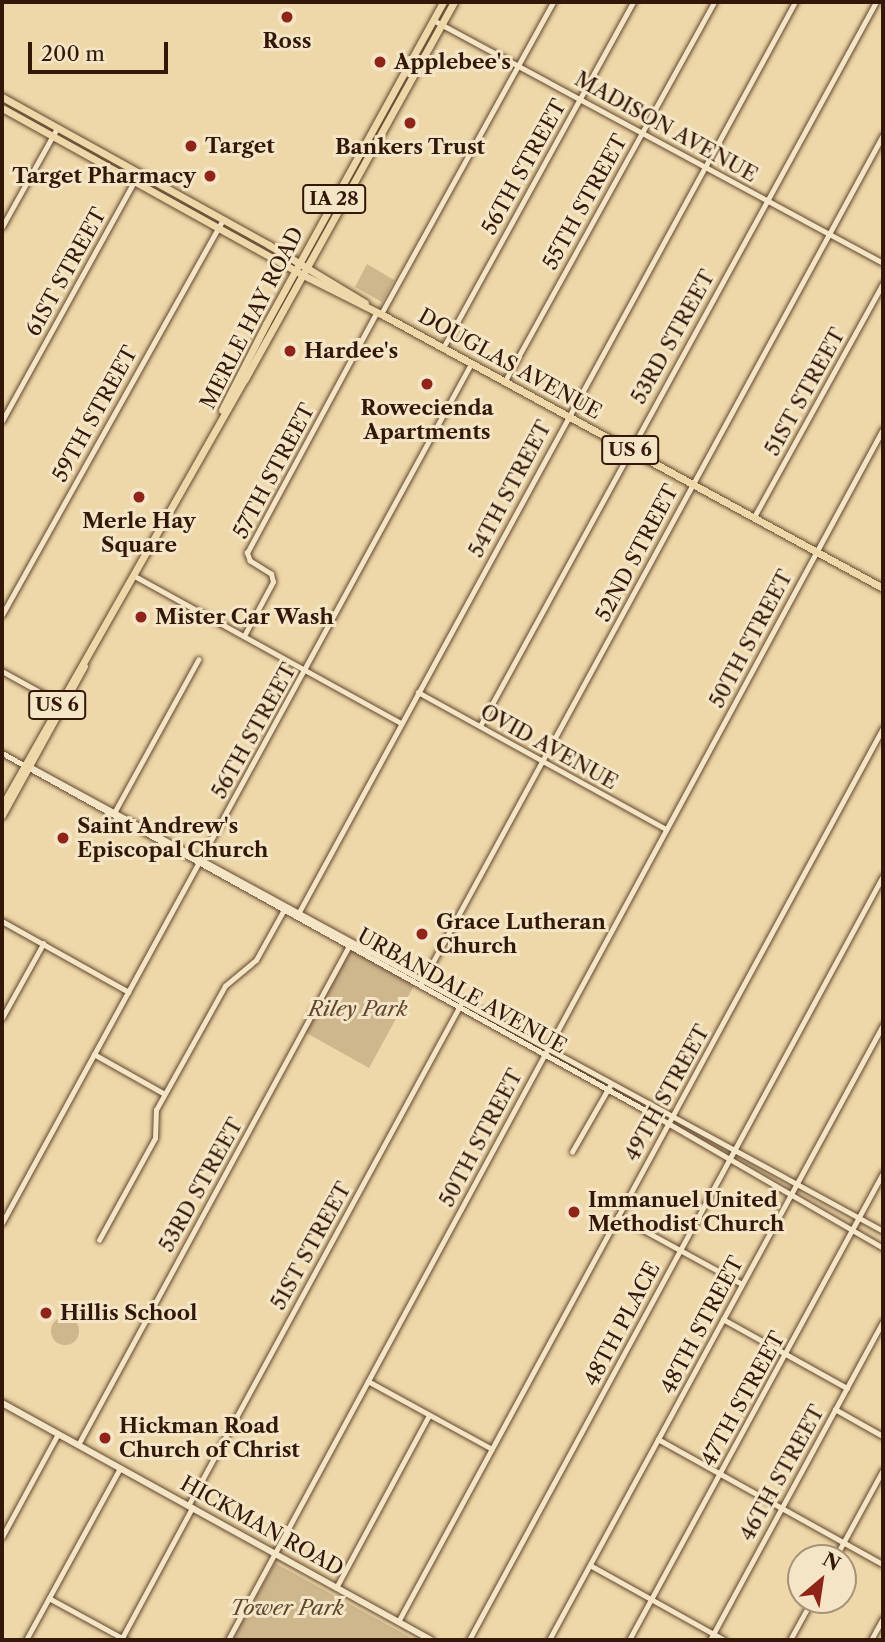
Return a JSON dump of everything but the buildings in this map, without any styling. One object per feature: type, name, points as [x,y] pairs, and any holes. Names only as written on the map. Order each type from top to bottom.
[{"type":"main road","name":"MERLE HAY ROAD","points":[[214,430],[294,271],[443,2]]},
{"type":"main road","name":"MERLE HAY ROAD","points":[[2,815],[93,646],[454,2]]},
{"type":"main road","name":"DOUGLAS AVENUE","points":[[2,97],[57,128],[136,179]]},
{"type":"main road","name":"DOUGLAS AVENUE","points":[[2,108],[299,262],[379,313]]},
{"type":"main road","name":"DOUGLAS AVENUE","points":[[219,222],[294,271],[379,313],[883,588]]},
{"type":"main road","name":"MERLE HAY ROAD","points":[[2,806],[27,767]]},
{"type":"main road","name":"HICKMAN ROAD","points":[[2,1403],[431,1640]]},
{"type":"street","name":"57TH STREET","points":[[244,636],[273,582],[271,574],[248,559],[248,551],[553,2]]},
{"type":"street","name":"56TH STREET","points":[[443,348],[633,2]]},
{"type":"street","name":"55TH STREET","points":[[505,381],[714,2]]},
{"type":"street","name":"54TH STREET","points":[[297,915],[795,2]]},
{"type":"street","name":"53RD STREET","points":[[480,726],[629,449],[876,2]]},
{"type":"street","name":"MADISON AVENUE","points":[[433,20],[442,22],[883,263]]},
{"type":"street","points":[[2,227],[57,128]]},
{"type":"street","name":"52ND STREET","points":[[421,983],[883,135]]},
{"type":"street","name":"61ST STREET","points":[[2,421],[136,179]]},
{"type":"street","name":"59TH STREET","points":[[2,615],[219,222]]},
{"type":"street","name":"51ST STREET","points":[[754,517],[883,283]]},
{"type":"street","name":"56TH STREET","points":[[2,1223],[306,670],[471,363]]},
{"type":"street","name":"50TH STREET","points":[[228,1640],[883,429]]},
{"type":"street","points":[[133,575],[401,723]]},
{"type":"street","points":[[114,814],[198,660]]},
{"type":"street","points":[[2,671],[61,704]]},
{"type":"street","name":"OVID AVENUE","points":[[418,692],[666,829]]},
{"type":"street","name":"49TH STREET","points":[[398,1622],[883,728]]},
{"type":"street","name":"URBANDALE AVENUE","points":[[2,753],[546,1051],[728,1160],[883,1248]]},
{"type":"street","name":"48TH PLACE","points":[[470,1640],[883,876]]},
{"type":"street","points":[[99,1240],[155,1138],[154,1114],[225,986],[256,960],[285,908]]},
{"type":"street","points":[[2,921],[129,992]]},
{"type":"street","points":[[2,1018],[43,944]]},
{"type":"street","name":"53RD STREET","points":[[78,1445],[350,944]]},
{"type":"street","name":"51ST STREET","points":[[124,1639],[190,1507],[460,1005]]},
{"type":"street","name":"48TH STREET","points":[[549,1640],[883,1025]]},
{"type":"street","points":[[94,1054],[165,1094]]},
{"type":"street","points":[[572,1152],[610,1087]]},
{"type":"street","name":"URBANDALE AVENUE","points":[[610,1087],[673,1114],[883,1231]]},
{"type":"street","name":"47TH STREET","points":[[629,1640],[883,1173]]},
{"type":"street","points":[[618,1216],[742,1284]]},
{"type":"street","points":[[723,1319],[847,1388]]},
{"type":"street","name":"46TH STREET","points":[[710,1640],[883,1321]]},
{"type":"street","points":[[368,1381],[492,1450]]},
{"type":"street","points":[[835,1409],[883,1436]]},
{"type":"street","points":[[336,1588],[429,1415]]},
{"type":"street","points":[[2,1537],[58,1434]]},
{"type":"street","points":[[658,1439],[883,1564]]},
{"type":"street","points":[[26,1640],[120,1468]]},
{"type":"street","points":[[844,1542],[883,1470]]},
{"type":"street","points":[[590,1566],[725,1640]]},
{"type":"street","points":[[50,1598],[124,1639]]},
{"type":"street","points":[[790,1640],[804,1614]]},
{"type":"street","points":[[871,1640],[883,1618]]},
{"type":"green space","points":[[367,264],[394,280],[382,302],[355,287]]},
{"type":"green space","name":"Riley Park","points":[[349,948],[415,984],[369,1068],[303,1031]]},
{"type":"green space","points":[[65,1317],[75,1321],[79,1331],[75,1341],[65,1345],[55,1341],[51,1331],[55,1321]]},
{"type":"green space","name":"Tower Park","points":[[275,1563],[415,1640],[232,1640]]},
{"type":"place","name":"Ross","points":[[287,17]]},
{"type":"place","name":"Applebee's","points":[[380,62]]},
{"type":"place","name":"Bankers Trust","points":[[410,123]]},
{"type":"place","name":"Target","points":[[191,146]]},
{"type":"place","name":"Target Pharmacy","points":[[210,176]]},
{"type":"place","name":"Hardee's","points":[[290,351]]},
{"type":"place","name":"Rowecienda Apartments","points":[[427,384]]},
{"type":"place","name":"Merle Hay Square","points":[[139,497]]},
{"type":"place","name":"Mister Car Wash","points":[[141,617]]},
{"type":"place","name":"Saint Andrew's Episcopal Church","points":[[63,838]]},
{"type":"place","name":"Grace Lutheran Church","points":[[422,934]]},
{"type":"place","name":"Immanuel United Methodist Church","points":[[574,1212]]},
{"type":"place","name":"Hillis School","points":[[46,1313]]},
{"type":"place","name":"Hickman Road Church of Christ","points":[[105,1438]]}]
